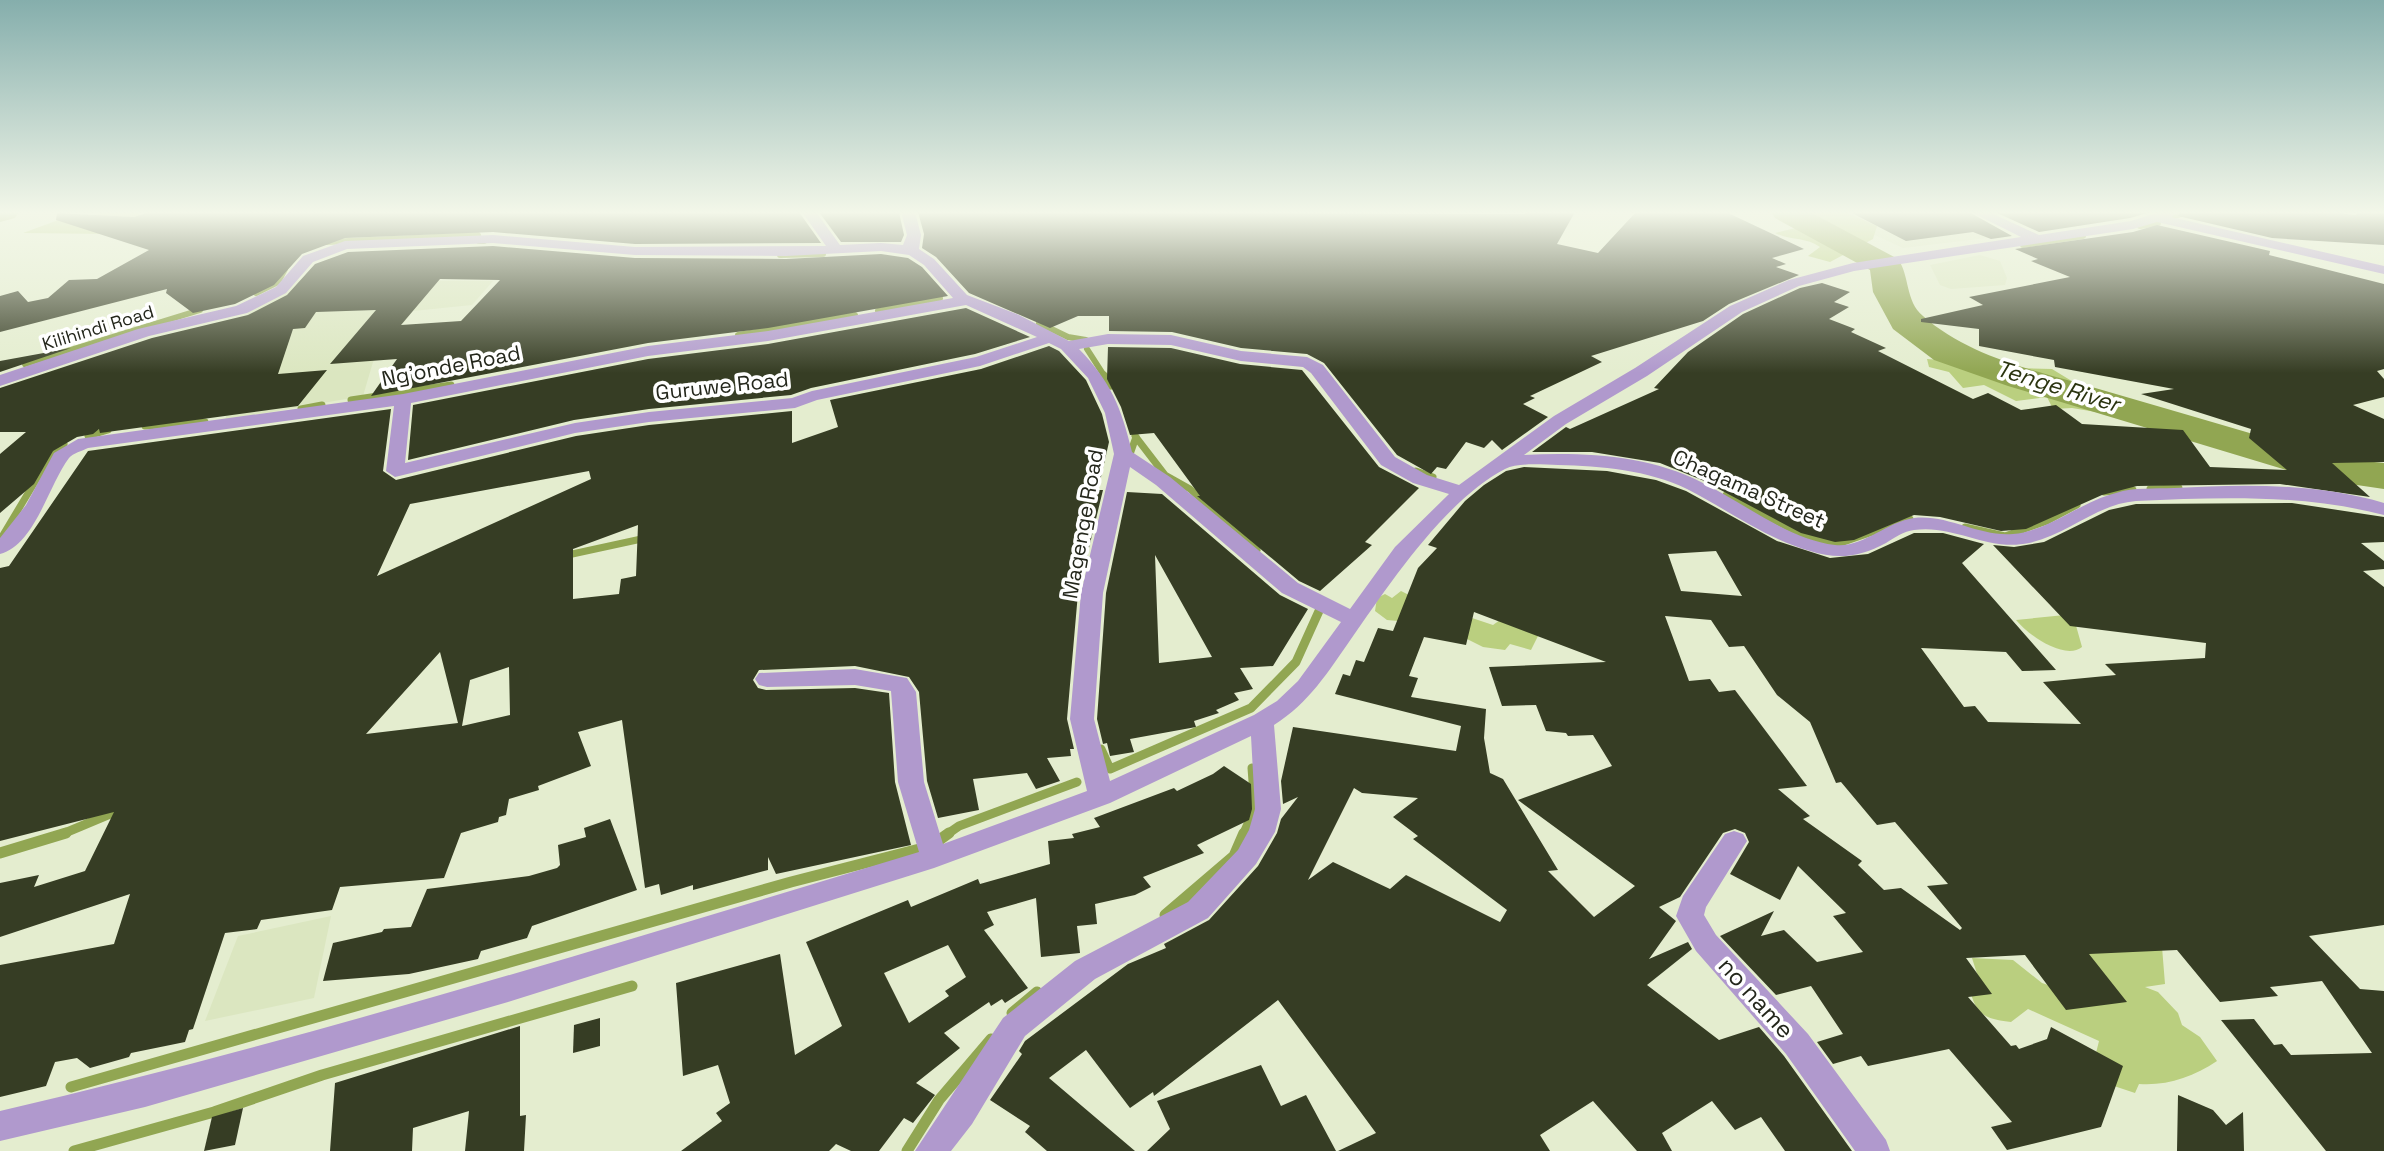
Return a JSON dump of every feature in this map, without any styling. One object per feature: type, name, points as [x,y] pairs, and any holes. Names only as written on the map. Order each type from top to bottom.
[{"type":"street","name":"Kilihindi Road","points":[[0,381],[144,332],[241,310],[282,290],[302,266]]},
{"type":"street","points":[[932,266],[962,299]]},
{"type":"street","points":[[0,1126],[145,1092],[481,997],[934,858],[1101,796],[1262,721],[1285,707],[1306,687],[1402,551],[1462,492],[1560,419],[1641,372],[1735,309],[1794,283],[1861,266]]},
{"type":"street","points":[[2367,266],[2384,270]]},
{"type":"street","name":"Magenge Road","points":[[962,299],[1059,342],[1096,376],[1114,413],[1123,454],[1092,593],[1082,719],[1101,796]]},
{"type":"street","name":"Ng'onde Road","points":[[0,548],[10,540],[35,506],[63,453],[73,446],[403,399],[648,351],[768,336],[962,299]]},
{"type":"street","name":"Guruwe Road","points":[[403,399],[394,471],[575,428],[649,416],[795,403],[812,396],[1059,342],[1171,340],[1241,356],[1307,362],[1317,369],[1388,461],[1420,479],[1462,492]]},
{"type":"street","points":[[1123,454],[1163,481],[1290,588],[1355,620]]},
{"type":"street","name":"Chagama Street","points":[[1498,463],[1584,462],[1662,473],[1690,484],[1795,537],[1837,551],[1861,549],[1874,539],[1913,524],[2012,541],[2039,534],[2090,508],[2123,496],[2207,491],[2333,498],[2384,509]]},
{"type":"street","points":[[767,679],[855,677],[899,684],[904,692],[911,782],[934,858]]},
{"type":"street","points":[[931,1151],[961,1113],[1014,1027],[1085,970],[1198,910],[1247,856],[1262,832],[1268,809],[1262,721]]},
{"type":"street","name":"no name","points":[[1734,841],[1693,904],[1690,916],[1706,943],[1797,1044],[1874,1151]]},
{"type":"shaded area","points":[[1930,266],[2002,266],[2007,278],[2005,285],[1951,289],[1940,285]]},
{"type":"shaded area","points":[[288,280],[493,281],[472,305],[413,311],[373,362],[363,396],[225,420],[251,336],[238,336],[252,303]]},
{"type":"shaded area","points":[[331,916],[314,998],[205,1021],[238,936]]},
{"type":"green space","points":[[1960,357],[1998,361],[2015,368],[2052,369],[2093,394],[2124,405],[2126,417],[2072,408],[2053,409],[2047,397],[2016,401],[1984,385],[1963,388],[1949,372],[1929,367],[1927,359],[1955,361]]},
{"type":"green space","points":[[1401,591],[1409,595],[1398,621],[1387,620],[1375,611],[1377,598],[1385,594],[1392,598]]},
{"type":"green space","points":[[2065,615],[2075,622],[2082,647],[2075,650],[2066,651],[2047,644],[2029,633],[2016,620]]},
{"type":"green space","points":[[1466,616],[1493,625],[1500,620],[1539,634],[1531,650],[1510,644],[1505,650],[1483,647],[1467,639]]},
{"type":"green space","points":[[2072,939],[2162,947],[2165,984],[2145,987],[2158,992],[2178,1013],[2182,1025],[2200,1037],[2217,1061],[2180,1079],[2160,1084],[2139,1084],[2135,1093],[2111,1085],[2096,1053],[2099,1041],[2028,1009],[2011,1022],[1989,1017],[1979,1011],[1970,990],[1979,980],[1972,958],[2013,960],[2042,983],[2054,987]]},
{"type":"building","points":[[121,266],[291,266],[274,285],[235,304],[193,313],[166,293],[167,289],[0,332],[0,296],[18,291],[28,302],[48,298],[69,280],[97,279]]},
{"type":"building","points":[[313,266],[920,266],[948,296],[768,328],[648,343],[371,396],[397,359],[330,364],[376,310],[316,312],[305,328],[293,329],[278,374],[327,370],[298,406],[100,433],[99,429],[93,434],[77,437],[53,451],[34,484],[0,513],[0,454],[26,432],[0,432],[0,388],[152,338],[248,315],[287,295]],"holes":[[[440,279],[500,280],[461,321],[401,325]]]},
{"type":"building","points":[[944,266],[1780,266],[1776,267],[1799,275],[1729,304],[1703,321],[1591,356],[1602,362],[1530,396],[1535,398],[1523,404],[1548,417],[1502,450],[1492,440],[1484,448],[1466,442],[1446,469],[1437,467],[1431,474],[1397,455],[1324,363],[1307,354],[1241,348],[1172,332],[1109,331],[1109,316],[1078,316],[1050,328],[969,293]]},
{"type":"building","points":[[2042,266],[2311,266],[2384,284],[2384,369],[2377,371],[2384,379],[2384,397],[2353,405],[2384,419],[2384,462],[2332,463],[2370,497],[2280,484],[2137,486],[2102,495],[2026,529],[2001,531],[1940,517],[1914,515],[1854,540],[1835,542],[1801,533],[1702,480],[1660,463],[1592,452],[1532,452],[1566,427],[1570,429],[1659,389],[1654,388],[1688,352],[1743,314],[1800,288],[1822,283],[1850,292],[1834,302],[1849,307],[1829,319],[1855,329],[1851,332],[1886,348],[1878,351],[1973,399],[1988,393],[2021,410],[2056,405],[2082,424],[2183,430],[2210,467],[2287,470],[2249,438],[2251,429],[2141,394],[2174,389],[2055,367],[2054,360],[1979,346],[1979,329],[1921,322],[1921,319],[1983,305],[1969,297],[2070,277]]},
{"type":"building","points":[[966,308],[1030,337],[975,354],[811,388],[791,395],[649,409],[574,420],[408,460],[413,405],[648,359],[768,344]]},
{"type":"building","points":[[1049,346],[1059,351],[1086,380],[1102,414],[1109,442],[1098,490],[1103,490],[1078,593],[1067,719],[1074,749],[1070,749],[1071,756],[1047,758],[1060,781],[1036,789],[1027,773],[973,779],[979,810],[938,818],[927,781],[919,692],[909,677],[855,666],[759,670],[753,680],[758,688],[766,690],[855,688],[889,693],[895,782],[911,845],[776,874],[768,857],[768,870],[693,890],[693,885],[661,895],[659,884],[645,888],[622,720],[578,732],[591,766],[538,786],[539,790],[509,799],[506,815],[499,817],[498,822],[461,833],[444,878],[340,887],[332,910],[261,920],[257,929],[225,933],[193,1029],[189,1030],[185,1042],[131,1053],[129,1057],[90,1068],[77,1058],[55,1062],[46,1086],[0,1097],[0,965],[114,944],[130,894],[0,937],[0,883],[39,875],[34,887],[85,871],[114,812],[0,841],[0,568],[9,566],[88,451],[391,409],[383,471],[396,480],[576,436],[649,425],[792,411],[792,443],[838,427],[830,400],[981,369]],"holes":[[[589,471],[591,479],[377,576],[410,504]],[[638,525],[636,576],[621,579],[619,594],[573,599],[573,549]],[[440,652],[458,723],[366,734]],[[509,667],[510,715],[462,726],[470,680]]]},
{"type":"building","points":[[1108,347],[1171,348],[1240,364],[1302,370],[1379,467],[1419,488],[1365,542],[1372,545],[1320,591],[1299,581],[1197,496],[1200,496],[1154,433],[1130,435],[1121,407],[1107,379]]},
{"type":"building","points":[[71,348],[0,372],[0,361]]},
{"type":"building","points":[[1524,467],[1607,471],[1656,480],[1686,491],[1777,541],[1830,558],[1868,554],[1914,533],[1943,533],[1984,544],[1962,563],[2056,670],[2022,671],[2006,652],[1921,648],[1964,707],[1975,706],[1988,722],[2081,724],[2043,682],[2116,675],[2105,664],[2205,658],[2206,643],[2070,626],[1993,545],[2014,547],[2044,542],[2109,510],[2136,504],[2292,503],[2384,517],[2384,542],[2361,543],[2384,561],[2384,569],[2363,571],[2384,587],[2384,925],[2309,936],[2360,989],[2384,991],[2384,1151],[2326,1151],[2221,1020],[2254,1019],[2274,1045],[2282,1044],[2291,1055],[2372,1053],[2322,981],[2270,987],[2278,996],[2220,1002],[2177,950],[2089,954],[2127,1002],[2066,1010],[2025,955],[1966,958],[1992,994],[1968,997],[2011,1046],[2016,1045],[2019,1049],[2047,1039],[2051,1027],[2123,1066],[2101,1127],[2007,1150],[1991,1127],[2012,1122],[1949,1049],[1868,1066],[1861,1056],[1833,1064],[1817,1042],[1843,1034],[1811,986],[1776,995],[1720,936],[1774,911],[1761,936],[1784,930],[1817,962],[1863,952],[1833,916],[1846,913],[1798,866],[1780,900],[1730,874],[1749,842],[1745,833],[1735,829],[1723,833],[1680,897],[1659,907],[1676,921],[1649,959],[1688,942],[1692,949],[1647,985],[1719,1040],[1759,1027],[1784,1056],[1852,1151],[1785,1151],[1761,1117],[1735,1130],[1712,1101],[1662,1133],[1672,1151],[1637,1151],[1593,1101],[1540,1135],[1550,1151],[1338,1151],[1376,1133],[1278,1000],[1154,1096],[1153,1092],[1130,1108],[1086,1050],[1049,1078],[1135,1151],[1047,1151],[1025,1132],[1030,1126],[990,1100],[1022,1054],[1019,1051],[1025,1041],[1128,964],[1166,948],[1164,944],[1209,920],[1258,866],[1277,833],[1281,819],[1298,797],[1283,804],[1281,781],[1293,727],[1456,751],[1461,726],[1335,694],[1343,674],[1350,676],[1356,660],[1364,662],[1378,628],[1393,631],[1418,568],[1437,548],[1428,545],[1465,501],[1506,471]],"holes":[[[1716,551],[1742,596],[1681,591],[1668,554]],[[1474,612],[1606,662],[1489,667],[1502,706],[1536,705],[1546,731],[1566,733],[1568,736],[1593,735],[1612,766],[1518,800],[1635,886],[1594,917],[1548,871],[1558,870],[1503,779],[1490,773],[1484,738],[1486,709],[1411,697],[1418,678],[1409,676],[1424,637],[1466,645]],[[1665,616],[1711,620],[1729,647],[1744,646],[1777,695],[1810,722],[1836,783],[1841,782],[1877,825],[1895,822],[1948,884],[1927,886],[1962,928],[1960,930],[1901,888],[1884,890],[1858,865],[1862,861],[1803,819],[1810,816],[1778,789],[1807,786],[1735,690],[1719,692],[1710,679],[1689,681]],[[1354,788],[1362,793],[1418,798],[1393,817],[1418,836],[1413,839],[1507,910],[1500,922],[1406,875],[1390,889],[1333,862],[1308,880]]]},
{"type":"building","points":[[1127,492],[1162,494],[1280,595],[1308,609],[1273,666],[1240,668],[1253,689],[1234,693],[1239,700],[1216,710],[1219,713],[1194,721],[1196,727],[1130,739],[1134,752],[1110,756],[1107,743],[1103,744],[1097,719],[1106,593]],"holes":[[[1155,555],[1212,657],[1159,663]]]},
{"type":"building","points":[[1224,766],[1251,784],[1252,809],[1249,820],[1197,845],[1204,853],[1143,877],[1151,887],[1135,895],[1095,904],[1097,924],[1077,926],[1080,953],[1041,957],[1036,898],[987,912],[994,925],[984,930],[1028,988],[1005,1003],[1002,999],[991,1006],[989,1002],[944,1033],[960,1048],[916,1083],[935,1095],[913,1123],[904,1118],[879,1151],[851,1151],[836,1144],[829,1151],[681,1151],[722,1121],[716,1113],[730,1103],[718,1065],[683,1076],[676,983],[780,954],[795,1055],[842,1026],[806,942],[908,900],[911,907],[978,879],[980,884],[1050,864],[1048,841],[1074,838],[1072,834],[1100,827],[1094,818],[1174,788],[1177,791]],"holes":[[[948,945],[966,977],[945,991],[949,996],[909,1023],[884,973]]]},
{"type":"building","points":[[610,819],[637,890],[532,926],[527,938],[481,951],[478,959],[409,974],[323,981],[333,943],[382,932],[384,929],[411,927],[427,889],[529,876],[557,868],[560,865],[558,845],[586,837],[584,828]]},
{"type":"building","points":[[600,1018],[600,1046],[573,1053],[574,1025]]},
{"type":"building","points":[[520,1026],[520,1116],[526,1115],[524,1151],[465,1151],[469,1111],[413,1128],[412,1151],[330,1151],[335,1083]]},
{"type":"building","points":[[1261,1065],[1281,1106],[1306,1095],[1336,1151],[1147,1151],[1170,1129],[1157,1101]]},
{"type":"building","points":[[2178,1095],[2213,1110],[2226,1125],[2243,1112],[2244,1151],[2177,1151]]},
{"type":"building","points":[[243,1108],[235,1145],[204,1151],[212,1117]]},
{"type":"waterway","name":"Tenge River","points":[[1886,266],[1890,292],[1906,321],[1947,352],[2022,378],[2331,470],[2384,476]]},
{"type":"waterway","points":[[256,293],[278,282],[285,269]]},
{"type":"waterway","points":[[878,311],[940,298]]},
{"type":"waterway","points":[[25,364],[200,310]]},
{"type":"waterway","points":[[738,335],[855,315]]},
{"type":"waterway","points":[[1039,323],[1068,337],[1086,340]]},
{"type":"waterway","points":[[1087,349],[1105,377]]},
{"type":"waterway","points":[[1104,375],[1111,386]]},
{"type":"waterway","points":[[351,400],[451,385]]},
{"type":"waterway","points":[[301,409],[322,405]]},
{"type":"waterway","points":[[145,426],[205,422]]},
{"type":"waterway","points":[[88,436],[108,430]]},
{"type":"waterway","points":[[1129,457],[1136,437]]},
{"type":"waterway","points":[[1136,437],[1165,475],[1190,489],[1257,550]]},
{"type":"waterway","points":[[0,540],[51,455],[64,444]]},
{"type":"waterway","points":[[1416,471],[1433,477]]},
{"type":"waterway","points":[[2150,489],[2179,488]]},
{"type":"waterway","points":[[2104,492],[2133,490]]},
{"type":"waterway","points":[[1726,495],[1797,532],[1835,545],[1910,519]]},
{"type":"waterway","points":[[1965,527],[2005,536],[2047,521],[2077,505]]},
{"type":"waterway","points":[[563,556],[646,538]]},
{"type":"waterway","points":[[1101,749],[1110,769],[1251,708],[1296,662],[1319,611]]},
{"type":"waterway","points":[[1243,835],[1255,808],[1252,768]]},
{"type":"waterway","points":[[946,835],[959,826],[1077,782]]},
{"type":"waterway","points":[[62,834],[122,809]]},
{"type":"waterway","points":[[62,834],[66,833]]},
{"type":"waterway","points":[[71,1087],[791,882],[931,846],[949,833]]},
{"type":"waterway","points":[[1165,915],[1234,856],[1244,833]]},
{"type":"waterway","points":[[0,853],[62,834]]},
{"type":"waterway","points":[[74,1151],[214,1112],[322,1075],[632,986]]},
{"type":"waterway","points":[[1012,1013],[1037,992]]},
{"type":"waterway","points":[[907,1151],[939,1100],[991,1039]]}]
